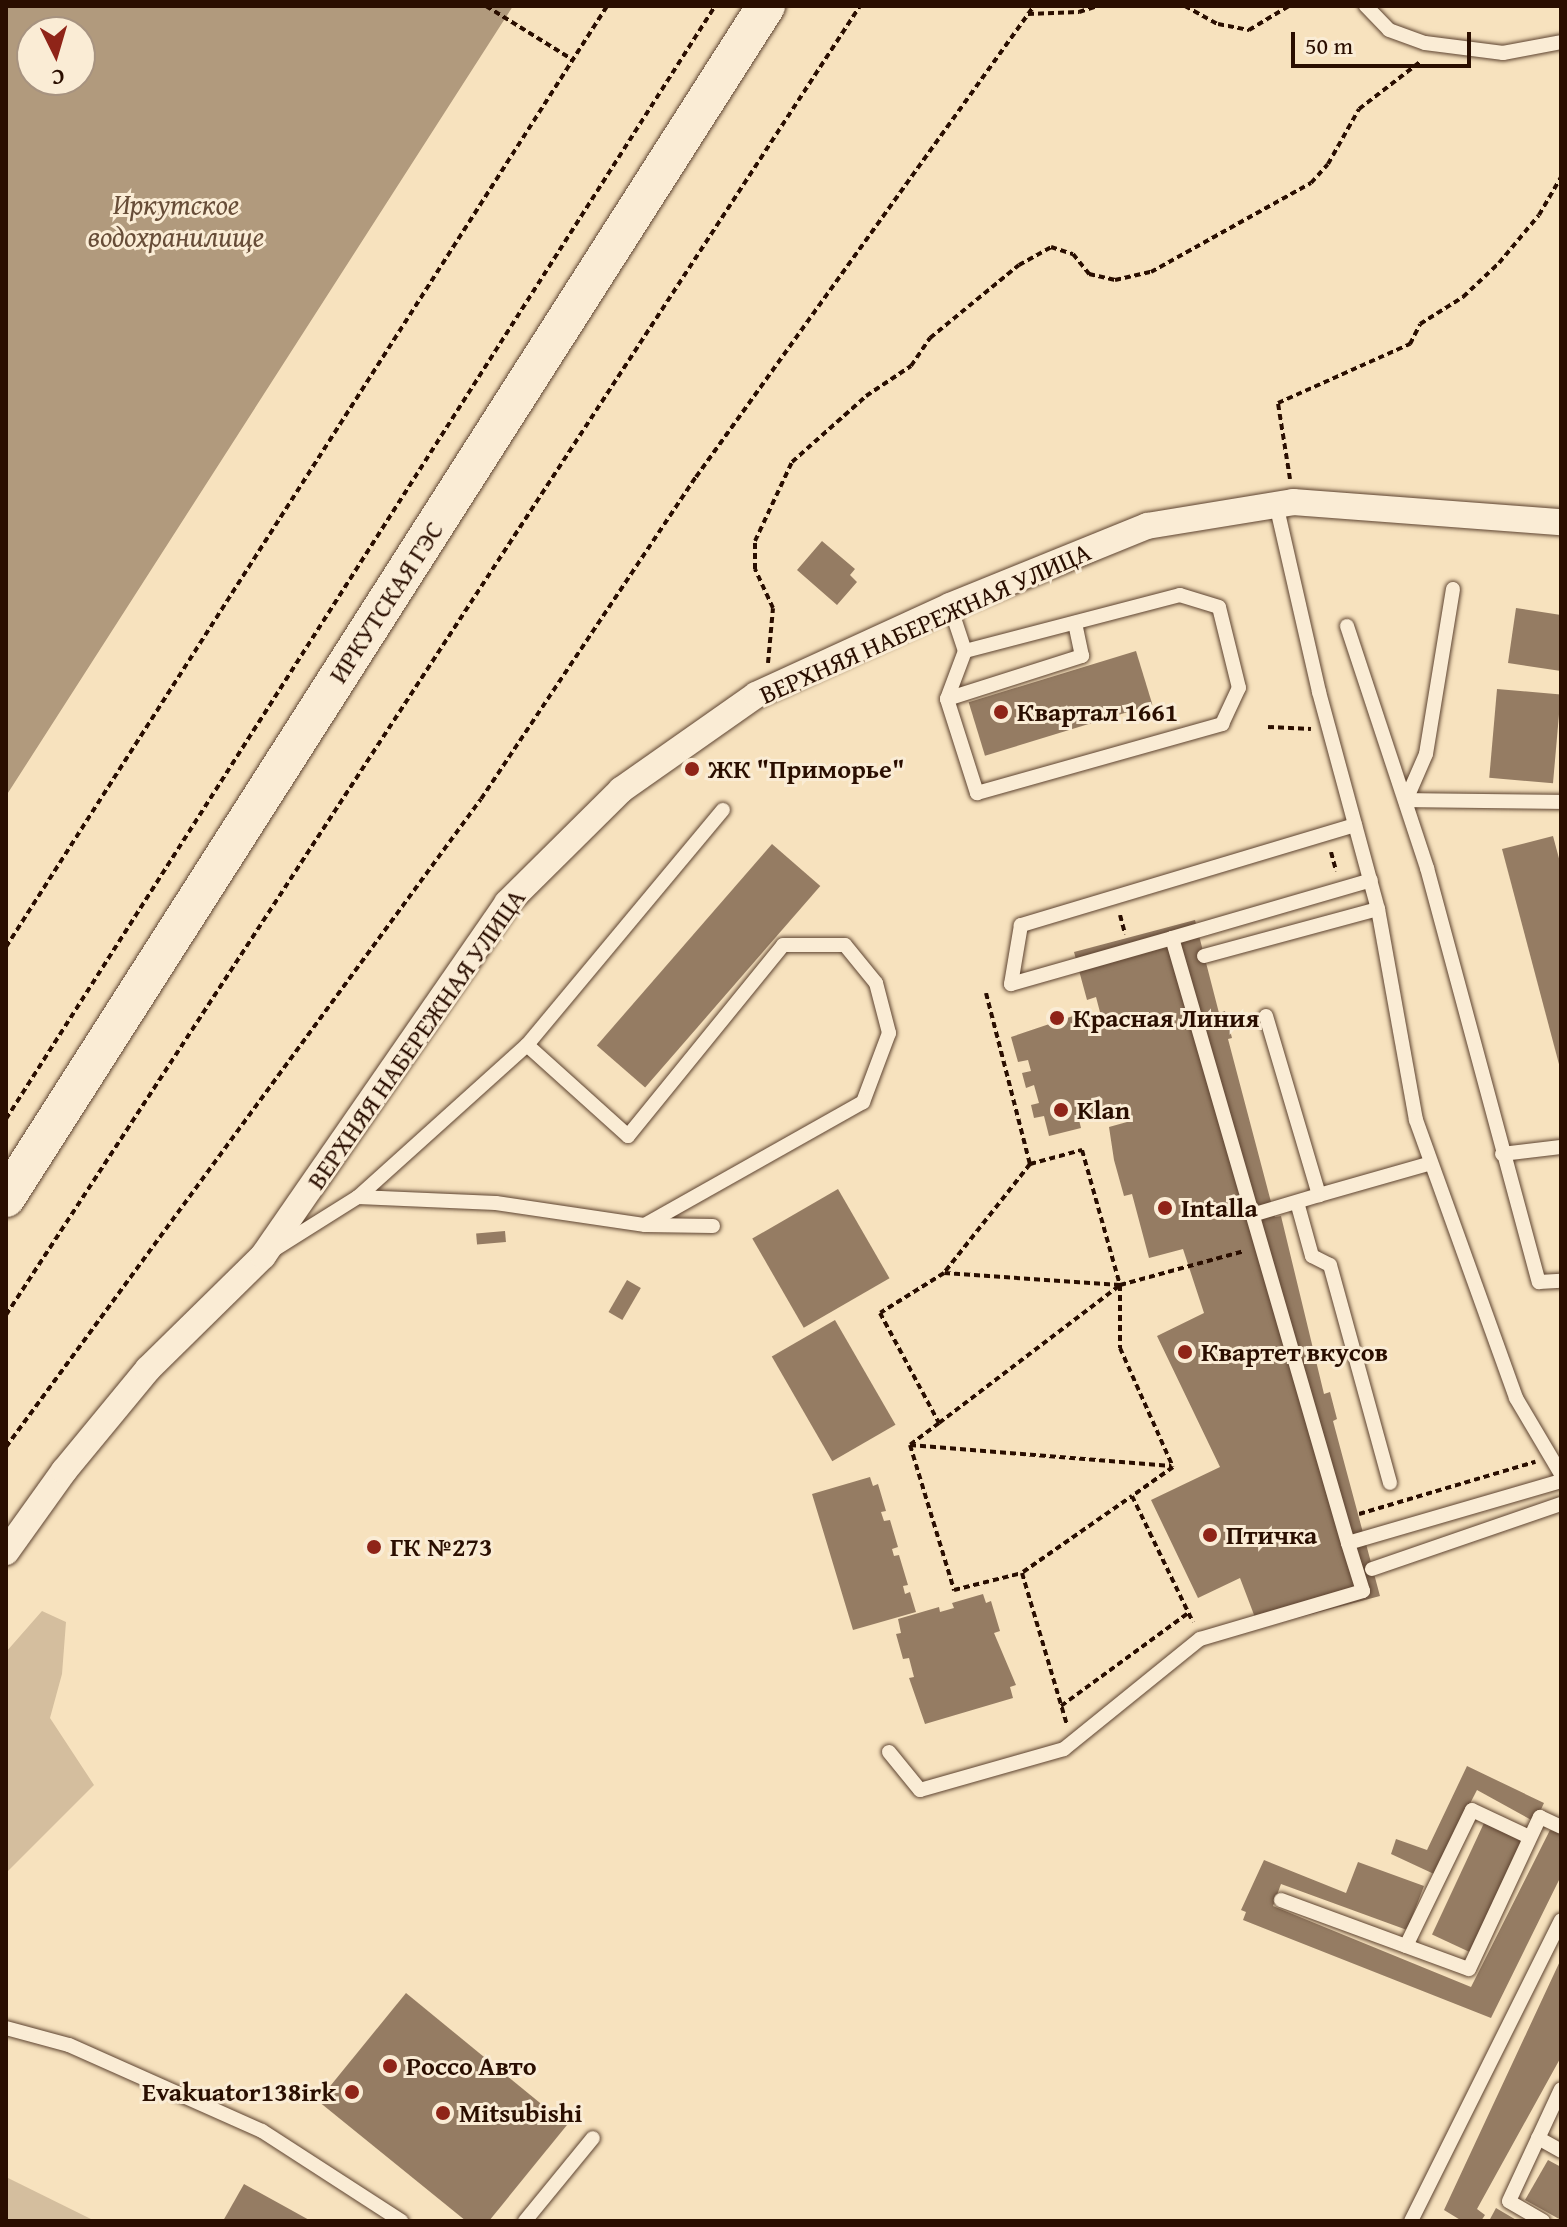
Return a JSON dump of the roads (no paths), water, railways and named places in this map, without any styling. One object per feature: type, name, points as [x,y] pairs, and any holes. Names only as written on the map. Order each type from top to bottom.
[{"type":"main road","name":"ИРКУТСКАЯ ГЭС","points":[[6,1198],[766,6]]},
{"type":"street","name":"ВЕРХНЯЯ НАБЕРЕЖНАЯ УЛИЦА","points":[[6,1552],[64,1471],[148,1369],[263,1256],[507,903],[621,790],[756,695],[950,606],[1147,526],[1285,503],[1561,522]]},
{"type":"lane","points":[[1366,6],[1389,30],[1442,45],[1503,53],[1561,42]]},
{"type":"lane","points":[[1285,503],[1329,730],[1378,909],[1416,1120],[1516,1398],[1561,1474]]},
{"type":"lane","points":[[1406,800],[1426,754],[1453,589]]},
{"type":"lane","points":[[950,606],[965,651],[947,699],[977,793],[1222,724],[1239,688],[1219,607],[1180,595],[965,651]]},
{"type":"lane","points":[[947,699],[1082,656],[1075,623]]},
{"type":"lane","points":[[1347,626],[1406,800],[1539,1282],[1561,1281]]},
{"type":"lane","points":[[1406,800],[1561,802]]},
{"type":"lane","points":[[263,1256],[358,1197],[527,1045],[723,810]]},
{"type":"lane","points":[[1355,825],[1021,925],[1011,984],[1371,880]]},
{"type":"lane","points":[[1204,956],[1378,909]]},
{"type":"lane","points":[[889,1752],[920,1790],[1072,1743],[1200,1639],[1363,1591],[1172,938]]},
{"type":"lane","points":[[527,1045],[628,1136],[783,945],[845,945],[876,983],[889,1033],[863,1102],[645,1225]]},
{"type":"lane","points":[[1266,1016],[1319,1195]]},
{"type":"lane","points":[[1502,1154],[1561,1147]]},
{"type":"lane","points":[[1252,1215],[1431,1163]]},
{"type":"lane","points":[[358,1197],[496,1203],[645,1225],[713,1226]]},
{"type":"lane","points":[[1297,1202],[1312,1256],[1330,1265],[1390,1483]]},
{"type":"lane","points":[[1348,1543],[1561,1481]]},
{"type":"lane","points":[[1372,1569],[1561,1504]]},
{"type":"lane","points":[[1406,1946],[1472,1810],[1529,1837]]},
{"type":"lane","points":[[1281,1900],[1469,1969],[1540,1817],[1561,1827]]},
{"type":"lane","points":[[1411,2221],[1561,1920]]},
{"type":"lane","points":[[6,2028],[69,2045],[262,2131],[401,2221]]},
{"type":"lane","points":[[1543,2221],[1509,2201],[1561,2089]]},
{"type":"lane","points":[[525,2221],[593,2138]]},
{"type":"lane","points":[[1538,2138],[1561,2151]]},
{"type":"water","name":"Иркутское водохранилище","points":[[6,6],[513,6],[6,796]]},
{"type":"place","name":"Квартал 1661","points":[[1001,712]]},
{"type":"place","name":"ЖК \"Приморье\"","points":[[692,769]]},
{"type":"place","name":"Красная Линия","points":[[1057,1018]]},
{"type":"place","name":"Klan","points":[[1061,1110]]},
{"type":"place","name":"Intalla","points":[[1165,1208]]},
{"type":"place","name":"Квартет вкусов","points":[[1185,1352]]},
{"type":"place","name":"Птичка","points":[[1210,1535]]},
{"type":"place","name":"ГК №273","points":[[374,1547]]},
{"type":"place","name":"Россо Авто","points":[[390,2066]]},
{"type":"place","name":"Evakuator138irk","points":[[352,2092]]},
{"type":"place","name":"Mitsubishi","points":[[443,2113]]}]
